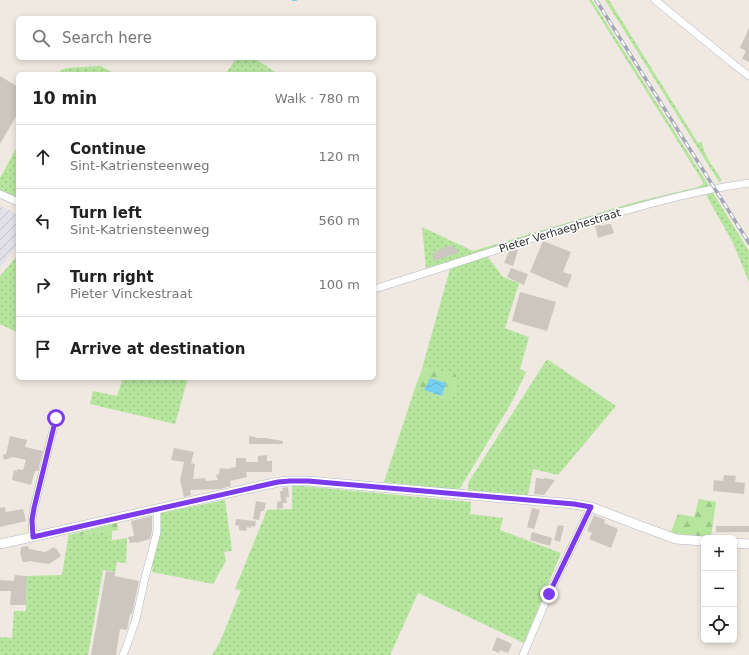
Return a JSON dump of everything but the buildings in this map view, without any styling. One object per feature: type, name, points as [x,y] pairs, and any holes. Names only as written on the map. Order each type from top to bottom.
[{"type":"street","points":[[654,0],[749,76]]},
{"type":"street","name":"Pieter Verhaeghestraat","points":[[376,288],[568,227],[636,207],[718,187],[749,183]]},
{"type":"street","points":[[0,194],[16,201]]},
{"type":"street","points":[[33,537],[32,520],[34,508],[56,418]]},
{"type":"street","points":[[0,544],[278,482],[290,481],[308,481],[574,504],[591,507],[676,539],[701,541]]},
{"type":"street","points":[[523,655],[549,594],[591,507]]},
{"type":"street","points":[[123,655],[136,619],[157,532],[157,509]]},
{"type":"street","points":[[737,543],[749,544]]},
{"type":"shaded area","points":[[0,206],[16,213],[16,248],[0,267]]},
{"type":"green space","points":[[589,0],[592,0],[709,186],[426,268],[422,227],[473,251],[636,202],[698,187],[703,184]]},
{"type":"green space","points":[[605,0],[609,0],[698,143],[702,142],[707,157],[722,180],[721,181],[719,182]]},
{"type":"green space","points":[[236,60],[257,60],[275,72],[226,72]]},
{"type":"green space","points":[[101,66],[112,72],[60,72],[66,68]]},
{"type":"green space","points":[[16,149],[16,198],[0,191],[0,178]]},
{"type":"green space","points":[[713,193],[749,251],[749,282],[733,243],[706,195]]},
{"type":"green space","points":[[487,256],[503,277],[519,283],[505,328],[529,337],[520,369],[526,372],[513,400],[459,490],[384,482],[416,385],[448,400],[456,389],[427,368],[421,372],[450,269]]},
{"type":"green space","points":[[16,257],[16,332],[0,324],[0,276]]},
{"type":"green space","points":[[547,359],[616,406],[558,475],[533,469],[528,495],[468,491],[468,483]]},
{"type":"green space","points":[[427,368],[456,375],[457,386],[448,400],[442,396],[446,383],[430,378],[424,390],[416,385],[421,372]]},
{"type":"green space","points":[[122,380],[187,380],[175,424],[90,404],[93,391],[117,396]]},
{"type":"green space","points":[[292,485],[471,502],[470,514],[503,518],[500,530],[561,553],[524,643],[418,593],[390,655],[212,655],[220,642],[241,590],[235,589],[267,510],[292,509]]},
{"type":"green space","points":[[699,499],[716,502],[711,535],[701,536],[671,532],[678,514],[694,517]]},
{"type":"green space","points":[[225,500],[232,551],[224,552],[226,561],[213,584],[152,572],[153,567],[150,567],[159,533],[161,513]]},
{"type":"green space","points":[[117,523],[118,530],[112,531],[112,540],[108,541],[109,530],[68,538],[68,535]]},
{"type":"green space","points":[[110,530],[109,541],[127,538],[126,563],[117,562],[115,572],[103,570],[88,655],[0,655],[0,637],[12,638],[14,611],[26,611],[27,576],[62,575],[68,538]]},
{"type":"water","points":[[430,378],[446,383],[442,396],[424,390]]},
{"type":"railway","points":[[596,0],[749,243]]},
{"type":"route","points":[[56,418],[34,508],[32,520],[33,537],[278,482],[290,481],[308,481],[555,502],[591,507],[549,594]]}]
